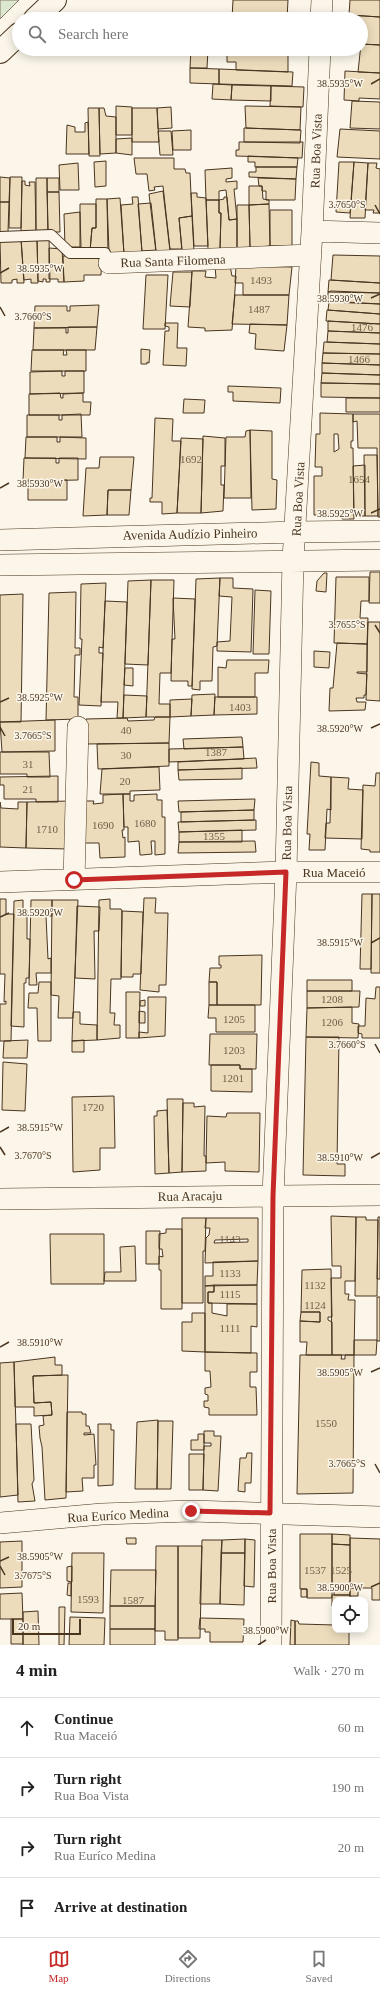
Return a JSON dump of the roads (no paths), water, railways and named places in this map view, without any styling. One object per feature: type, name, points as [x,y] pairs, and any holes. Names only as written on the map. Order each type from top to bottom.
[{"type":"main road","points":[[42,12],[55,0]]},
{"type":"main road","points":[[0,52],[12,41]]},
{"type":"street","points":[[321,12],[322,0]]},
{"type":"street","name":"Rua Boa Vista","points":[[271,1645],[270,1513],[273,1196],[286,872],[294,560],[311,255],[320,56]]},
{"type":"street","points":[[312,231],[380,233]]},
{"type":"street","name":"Rua Santa Filomena","points":[[109,263],[311,255]]},
{"type":"street","name":"Avenida Audízio Pinheiro","points":[[0,540],[380,531]]},
{"type":"street","points":[[133,536],[133,563]]},
{"type":"street","points":[[0,565],[380,560]]},
{"type":"street","points":[[74,880],[78,727]]},
{"type":"street","name":"Rua Maceió","points":[[0,882],[286,872],[380,872]]},
{"type":"street","name":"Rua Aracaju","points":[[0,1199],[380,1195]]},
{"type":"street","name":"Rua Euríco Medina","points":[[0,1523],[102,1514],[191,1511],[380,1517]]},
{"type":"lane","name":"Rua Santa Filomena","points":[[0,237],[51,235],[70,253],[105,253],[109,263]]}]
